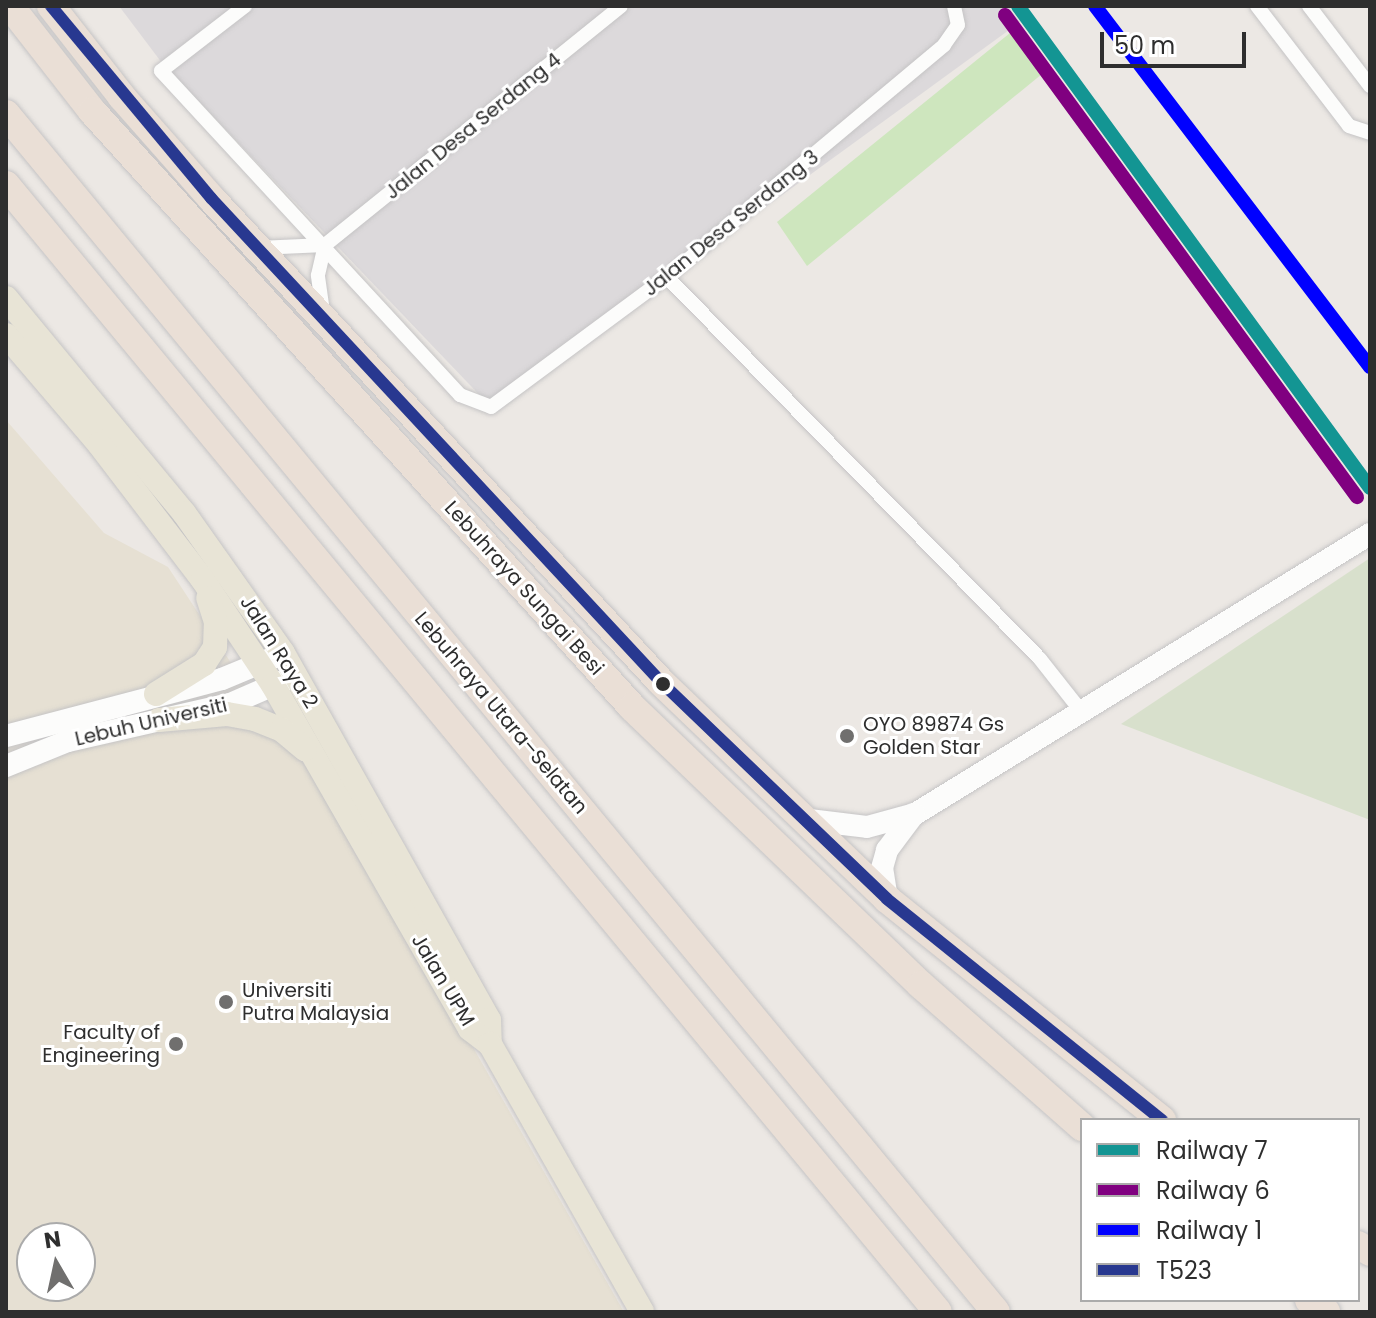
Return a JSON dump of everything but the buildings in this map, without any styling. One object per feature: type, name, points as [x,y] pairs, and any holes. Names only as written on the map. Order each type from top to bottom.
[{"type":"highway","name":"Lebuhraya Sungai Besi","points":[[10,6],[92,111],[632,707],[921,985],[1080,1125]]},
{"type":"highway","name":"Lebuhraya Sungai Besi","points":[[51,6],[122,97],[258,248],[661,682],[800,819],[887,899],[1160,1118]]},
{"type":"highway","name":"Lebuhraya Utara–Selatan","points":[[6,114],[996,1312]]},
{"type":"highway","points":[[6,185],[938,1312]]},
{"type":"main road","name":"Jalan Raya 2","points":[[6,298],[184,513],[283,653],[284,681]]},
{"type":"main road","name":"Jalan Raya 2","points":[[6,335],[99,444],[203,580],[259,664],[284,681],[489,1020],[490,1044]]},
{"type":"main road","points":[[156,694],[204,664],[215,647],[216,622],[203,580]]},
{"type":"main road","name":"Jalan UPM","points":[[284,681],[317,758],[470,1029],[490,1044],[642,1312]]},
{"type":"main road","points":[[159,720],[227,714],[255,719],[282,730],[317,758]]},
{"type":"street","points":[[245,6],[161,71],[325,245]]},
{"type":"street","name":"Jalan Desa Serdang 4","points":[[325,245],[621,6]]},
{"type":"street","name":"Jalan Desa Serdang 3","points":[[325,245],[460,395],[491,407],[667,277],[944,45],[958,25],[954,6]]},
{"type":"street","points":[[1257,6],[1349,126],[1370,133]]},
{"type":"street","points":[[1309,6],[1370,86]]},
{"type":"street","points":[[258,248],[325,245]]},
{"type":"street","points":[[324,321],[318,275],[325,245]]},
{"type":"street","points":[[667,277],[1040,659],[1081,711]]},
{"type":"street","points":[[800,819],[867,827],[915,814],[1370,534]]},
{"type":"street","name":"Lebuh Universiti","points":[[6,736],[222,679],[283,653]]},
{"type":"street","name":"Lebuh Universiti","points":[[6,766],[68,741],[230,704],[284,681]]},
{"type":"street","points":[[887,899],[882,868],[887,850],[915,814]]},
{"type":"shaded area","points":[[119,6],[1008,6],[1020,22],[491,407],[162,63]]},
{"type":"shaded area","name":"Universiti Putra Malaysia","points":[[6,420],[104,533],[168,567],[283,742],[312,765],[624,1312],[6,1312]]},
{"type":"green space","points":[[1010,33],[1042,74],[807,266],[777,222]]},
{"type":"green space","points":[[1370,558],[1370,820],[1121,724]]},
{"type":"rail line","name":"7","points":[[1018,6],[1370,488]]},
{"type":"rail line","name":"1","points":[[1095,6],[1370,367]]},
{"type":"rail line","name":"6","points":[[1005,15],[1357,497]]},
{"type":"transit line","name":"T523","points":[[51,6],[211,198],[661,682],[887,899],[1160,1118]]},
{"type":"place","name":"OYO 89874 Gs Golden Star","points":[[847,736]]},
{"type":"place","name":"Universiti Putra Malaysia","points":[[226,1002]]},
{"type":"place","name":"Faculty of Engineering","points":[[176,1044]]}]
